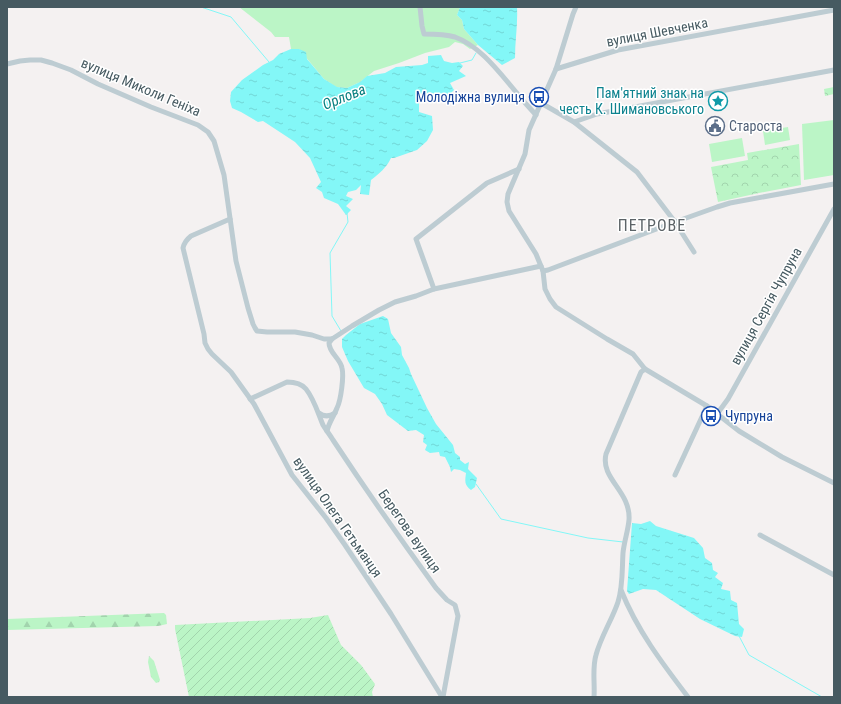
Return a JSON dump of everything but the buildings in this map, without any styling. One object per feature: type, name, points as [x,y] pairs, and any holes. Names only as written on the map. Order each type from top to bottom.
[{"type":"street","points":[[420,7],[424,34],[438,34],[456,37],[475,49],[502,74],[515,92],[536,115]]},
{"type":"street","points":[[576,7],[556,69],[529,130],[525,154],[508,194],[509,210],[536,254],[542,269],[545,289],[550,299],[556,307],[633,354],[646,369],[707,406],[739,431],[782,457],[834,483]]},
{"type":"street","name":"вулиця Шевченка","points":[[556,69],[618,50],[834,10]]},
{"type":"street","name":"вулиця Миколи Геніха","points":[[7,64],[30,60],[41,60],[52,63],[71,70],[98,84],[151,107],[203,128],[208,132],[214,141],[224,176],[236,261],[254,326],[257,331],[295,332],[324,339],[332,339]]},
{"type":"street","points":[[574,122],[597,114],[834,70]]},
{"type":"street","points":[[541,103],[574,122],[637,172],[675,222],[694,252]]},
{"type":"street","points":[[434,289],[416,239],[487,183],[519,169]]},
{"type":"street","points":[[327,431],[339,403],[343,374],[341,364],[329,347],[329,343],[332,339],[372,314],[395,302],[434,289],[542,269],[548,270],[730,203],[834,184]]},
{"type":"street","name":"вулиця Сергія Чупруна","points":[[717,414],[728,399],[834,209]]},
{"type":"street","name":"вулиця Олега Гетьманця","points":[[230,219],[191,236],[184,243],[183,248],[205,343],[212,354],[231,372],[254,404],[292,475],[345,545],[391,614],[443,697]]},
{"type":"street","points":[[594,697],[595,656],[619,601],[629,520],[628,509],[624,498],[607,471],[605,462],[606,454],[641,372],[646,369]]},
{"type":"street","name":"Берегова вулиця","points":[[250,399],[283,383],[292,382],[298,383],[302,386],[310,395],[327,431],[373,500],[436,588],[447,600],[455,605],[458,616],[457,625],[443,697]]},
{"type":"street","points":[[675,475],[707,406]]},
{"type":"street","points":[[318,412],[327,416],[335,413]]},
{"type":"street","points":[[760,535],[834,575]]},
{"type":"street","points":[[621,589],[629,609],[651,646],[688,697]]},
{"type":"green space","points":[[239,7],[460,7],[457,15],[462,20],[464,29],[478,45],[470,49],[463,44],[455,42],[449,47],[425,53],[374,71],[360,82],[347,88],[336,87],[324,79],[299,49],[291,49],[289,37],[275,37],[271,32]]},
{"type":"green space","points":[[834,87],[834,94],[825,96],[824,89]]},
{"type":"green space","points":[[834,120],[834,175],[804,180],[802,124]]},
{"type":"green space","points":[[788,127],[790,140],[765,145],[763,131]]},
{"type":"green space","points":[[742,138],[745,156],[712,162],[709,144]]},
{"type":"green space","points":[[799,144],[801,185],[718,202],[711,167],[748,160],[747,153]]},
{"type":"green space","points":[[164,613],[166,615],[167,624],[158,626],[7,630],[7,619]]},
{"type":"green space","points":[[328,615],[341,645],[361,665],[375,684],[372,692],[373,697],[189,697],[175,625],[310,618]]},
{"type":"green space","points":[[149,656],[154,661],[160,680],[156,683],[151,677],[148,662]]},
{"type":"water","points":[[460,7],[517,7],[515,58],[502,65],[478,45],[464,29],[462,20],[457,15]]},
{"type":"water","points":[[291,49],[299,49],[306,52],[307,59],[324,79],[337,87],[347,88],[360,82],[367,76],[385,73],[396,67],[422,65],[428,63],[428,56],[441,55],[444,61],[452,63],[459,62],[463,66],[459,71],[466,76],[450,83],[454,90],[446,98],[429,92],[419,99],[419,112],[432,116],[433,130],[427,141],[417,150],[391,158],[382,170],[371,180],[369,195],[360,194],[361,185],[356,190],[348,192],[346,196],[353,199],[346,206],[351,210],[346,215],[338,204],[324,198],[322,192],[316,188],[321,182],[310,158],[295,142],[263,121],[258,122],[232,108],[230,101],[231,92],[242,80],[263,65],[273,60],[279,54]]},
{"type":"water","points":[[383,316],[388,319],[391,333],[401,347],[402,355],[436,424],[453,445],[455,453],[460,457],[460,460],[465,464],[469,462],[468,469],[477,478],[475,487],[471,490],[466,483],[466,473],[454,469],[451,472],[445,457],[440,456],[439,452],[430,453],[425,450],[427,445],[423,442],[424,435],[416,430],[408,431],[387,415],[375,394],[364,388],[348,361],[342,347],[342,339],[360,324]]},
{"type":"water","points":[[650,521],[656,526],[694,538],[703,548],[705,558],[712,563],[713,570],[718,573],[715,577],[723,583],[721,589],[730,591],[731,600],[737,603],[739,624],[744,629],[742,637],[735,636],[700,619],[656,590],[643,589],[629,594],[627,591],[632,523],[641,524]]},
{"type":"waterway","name":"Орлова","points":[[201,7],[231,17],[269,62]]},
{"type":"waterway","name":"Орлова","points":[[460,63],[472,60],[476,53]]},
{"type":"waterway","points":[[341,331],[332,316],[330,253],[348,222],[347,213]]},
{"type":"waterway","points":[[476,484],[501,519],[588,538],[623,542]]},
{"type":"waterway","points":[[739,636],[749,655],[822,697]]},
{"type":"place","name":"Молодіжна вулиця","points":[[539,97]]},
{"type":"place","name":"Пам'ятний знак на честь К. Шимановського","points":[[718,101]]},
{"type":"place","name":"Староста","points":[[715,126]]},
{"type":"place","name":"Чупруна","points":[[711,416]]},
{"type":"district","name":"ПЕТРОВЕ","points":[[652,225]]}]
